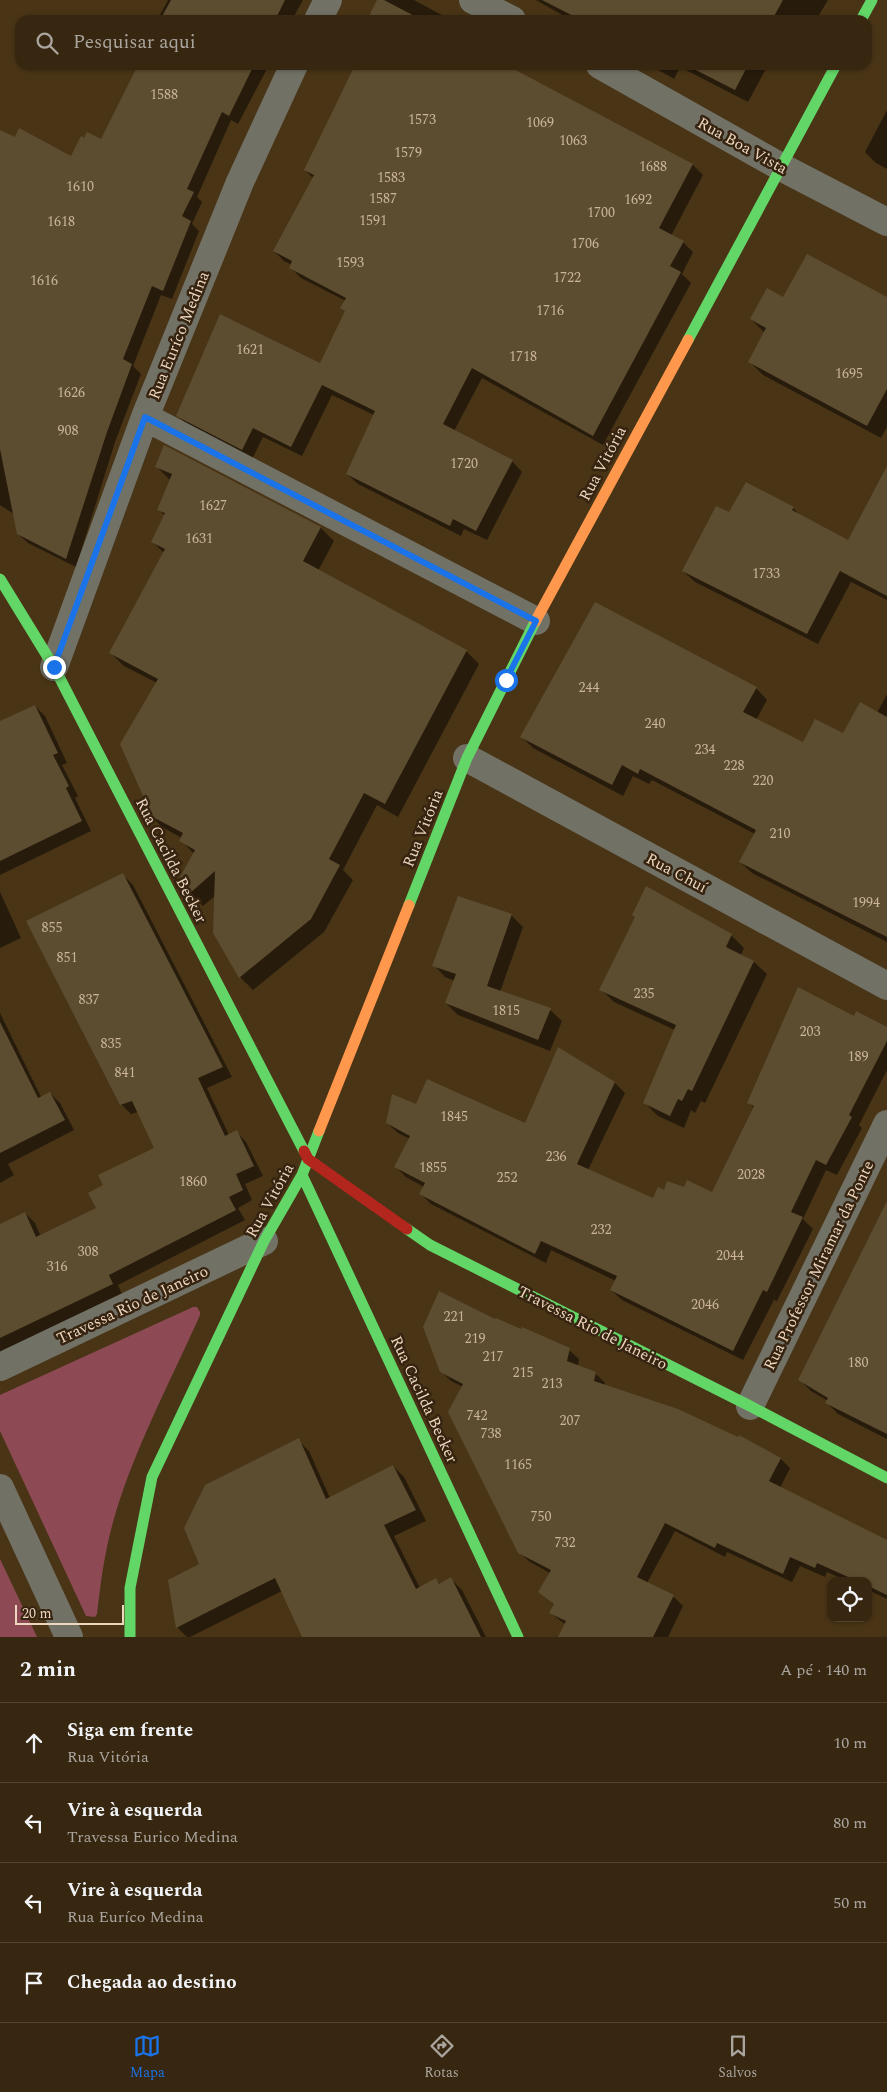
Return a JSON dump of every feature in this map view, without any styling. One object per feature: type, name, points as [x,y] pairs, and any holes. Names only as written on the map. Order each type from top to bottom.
[{"type":"main road","points":[[864,15],[872,0]]},
{"type":"main road","name":"Rua Vitória","points":[[130,1637],[130,1588],[152,1477],[264,1242],[302,1175],[467,758],[536,621],[833,70]]},
{"type":"main road","name":"Rua Cacilda Becker","points":[[0,579],[54,667],[308,1159]]},
{"type":"main road","name":"Travessa Rio de Janeiro","points":[[308,1159],[430,1245],[750,1406],[887,1478]]},
{"type":"main road","name":"Rua Cacilda Becker","points":[[302,1175],[518,1637]]},
{"type":"street","points":[[320,15],[328,0]]},
{"type":"street","points":[[473,0],[502,15]]},
{"type":"street","name":"Rua Euríco Medina","points":[[54,667],[145,417],[240,182],[292,70]]},
{"type":"street","name":"Rua Boa Vista","points":[[609,70],[781,167],[887,222]]},
{"type":"street","points":[[145,417],[536,621]]},
{"type":"street","name":"Rua Chuí","points":[[467,758],[887,986]]},
{"type":"street","name":"Rua Professor Miramar da Ponte","points":[[750,1406],[887,1124]]},
{"type":"street","name":"Travessa Rio de Janeiro","points":[[0,1367],[264,1242]]},
{"type":"street","points":[[0,1488],[69,1637]]},
{"type":"shaded area","points":[[193,1307],[197,1307],[200,1315],[137,1453],[117,1510],[105,1557],[97,1614],[95,1617],[86,1616],[0,1431],[0,1395]]},
{"type":"shaded area","points":[[0,1559],[37,1637],[0,1637]]},
{"type":"building","points":[[171,0],[285,0],[278,15],[163,15]]},
{"type":"building","points":[[377,0],[384,0],[412,15],[370,15]]},
{"type":"building","points":[[542,0],[783,0],[775,15],[571,15]]},
{"type":"building","points":[[136,70],[252,70],[229,116],[222,112],[187,189],[194,192],[182,216],[191,221],[163,291],[152,286],[123,359],[132,364],[107,432],[66,559],[17,534],[0,449],[0,130],[15,137],[19,128],[71,156],[81,136],[84,138],[87,132],[101,139]]},
{"type":"building","points":[[353,70],[515,70],[693,164],[659,228],[684,241],[670,266],[681,272],[593,436],[472,368],[443,424],[513,460],[476,531],[453,519],[450,526],[346,474],[375,411],[322,385],[291,447],[253,428],[242,450],[176,416],[220,314],[320,363],[345,311],[340,308],[346,298],[289,268],[292,261],[273,251],[314,175],[304,170]]},
{"type":"building","points":[[696,70],[745,70],[735,90]]},
{"type":"building","points":[[807,254],[887,297],[887,389],[867,426],[748,362],[766,328],[750,319],[767,288],[783,297]]},
{"type":"building","points":[[164,445],[321,527],[303,561],[467,650],[385,804],[364,793],[329,859],[340,865],[311,919],[239,978],[213,933],[215,871],[189,894],[180,877],[195,850],[179,841],[183,833],[147,814],[145,809],[147,805],[120,744],[158,679],[109,653],[165,549],[151,542],[165,513],[157,510],[172,474],[155,467]]},
{"type":"building","points":[[887,466],[887,596],[840,571],[807,634],[682,571],[716,506],[729,512],[746,482],[794,507],[792,510],[848,540]]},
{"type":"building","points":[[595,602],[757,687],[743,712],[803,742],[815,719],[843,733],[860,702],[887,717],[887,937],[739,862],[756,830],[640,769],[638,774],[622,765],[612,785],[520,737]]},
{"type":"building","points":[[35,705],[58,753],[53,755],[69,786],[66,788],[82,821],[0,861],[0,721]]},
{"type":"building","points":[[123,873],[223,1067],[198,1078],[225,1136],[237,1130],[254,1166],[236,1174],[243,1190],[229,1197],[236,1210],[109,1275],[113,1284],[0,1338],[0,1224],[25,1212],[36,1237],[96,1208],[88,1193],[103,1185],[98,1175],[154,1148],[132,1101],[120,1105],[26,921]]},
{"type":"building","points":[[646,886],[732,934],[726,947],[754,961],[692,1091],[688,1089],[682,1101],[678,1099],[670,1116],[643,1103],[676,1025],[599,990],[635,917],[632,915]]},
{"type":"building","points":[[458,896],[512,914],[487,986],[551,1008],[538,1040],[445,1003],[456,974],[432,966]]},
{"type":"building","points":[[798,987],[854,1016],[856,1011],[887,1027],[887,1041],[849,1115],[852,1117],[826,1165],[816,1160],[791,1212],[803,1217],[767,1292],[763,1290],[733,1351],[610,1290],[617,1276],[541,1241],[535,1254],[419,1194],[425,1183],[394,1167],[410,1136],[386,1123],[392,1094],[416,1104],[427,1079],[525,1123],[558,1047],[615,1082],[577,1164],[653,1198],[658,1187],[664,1190],[667,1181],[684,1187],[687,1180],[712,1192],[754,1106],[747,1103]]},
{"type":"building","points":[[0,1022],[38,1098],[50,1092],[65,1120],[0,1153]]},
{"type":"building","points":[[887,1201],[887,1434],[825,1403],[828,1398],[798,1380]]},
{"type":"building","points":[[439,1291],[495,1319],[521,1329],[522,1327],[570,1348],[567,1361],[596,1372],[594,1381],[678,1409],[738,1437],[739,1435],[781,1458],[769,1481],[887,1540],[887,1595],[872,1588],[872,1577],[848,1577],[817,1563],[815,1568],[790,1557],[783,1574],[717,1543],[715,1548],[665,1523],[637,1577],[674,1595],[653,1637],[558,1637],[566,1621],[549,1613],[554,1604],[538,1592],[551,1570],[518,1553],[448,1412],[463,1384],[440,1372],[423,1327]]},
{"type":"building","points":[[299,1438],[326,1499],[393,1465],[416,1510],[384,1525],[416,1589],[436,1578],[439,1584],[451,1577],[481,1637],[302,1637],[275,1578],[176,1628],[168,1580],[199,1564],[184,1528],[205,1485]]},
{"type":"traffic: fast","points":[[864,15],[872,0]]},
{"type":"traffic: fast","points":[[688,340],[833,70]]},
{"type":"traffic: fast","points":[[0,579],[54,667],[304,1151]]},
{"type":"traffic: fast","points":[[409,905],[467,758],[535,622]]},
{"type":"traffic: fast","points":[[130,1637],[130,1588],[152,1477],[264,1241],[302,1175],[319,1131]]},
{"type":"traffic: fast","points":[[302,1175],[518,1637]]},
{"type":"traffic: fast","points":[[407,1229],[430,1245],[750,1406],[887,1478]]},
{"type":"traffic: slow","points":[[535,622],[688,340]]},
{"type":"traffic: slow","points":[[319,1131],[409,905]]},
{"type":"traffic: jam","points":[[304,1151],[308,1159],[407,1229]]},
{"type":"route","points":[[54,667],[145,417],[536,621],[506,680]]}]
